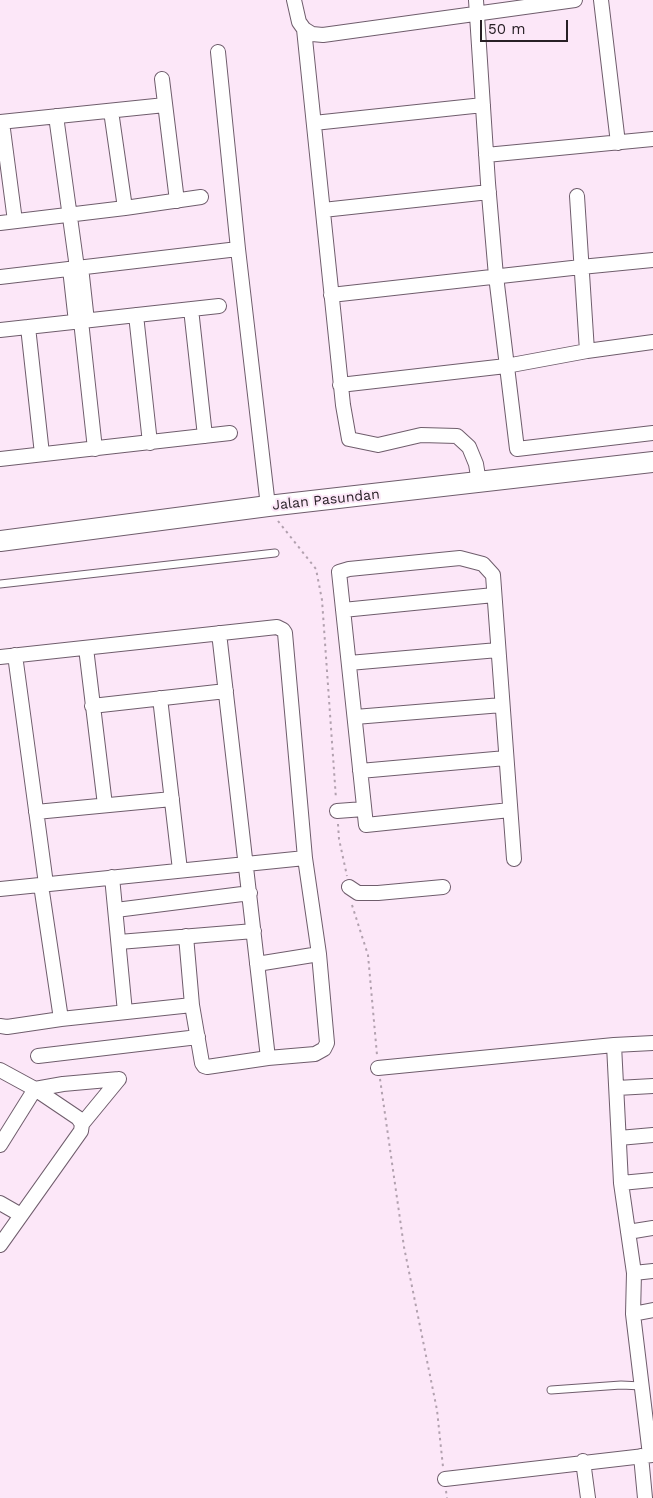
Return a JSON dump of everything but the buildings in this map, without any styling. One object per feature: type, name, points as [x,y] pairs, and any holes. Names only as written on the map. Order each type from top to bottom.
[{"type":"street","points":[[294,0],[299,22],[304,29],[312,34],[323,35],[476,7],[575,0]]},
{"type":"street","points":[[601,0],[618,143]]},
{"type":"street","points":[[476,7],[496,276],[516,448],[653,433]]},
{"type":"street","points":[[304,29],[340,385],[349,439],[378,445],[421,435],[457,436],[469,447],[476,464],[479,482]]},
{"type":"street","points":[[218,52],[238,249],[268,506]]},
{"type":"street","points":[[162,80],[177,201]]},
{"type":"street","points":[[314,123],[483,104]]},
{"type":"street","points":[[15,221],[1,122],[165,105]]},
{"type":"street","points":[[111,110],[125,208]]},
{"type":"street","points":[[56,116],[70,215],[95,449]]},
{"type":"street","points":[[486,155],[653,139]]},
{"type":"street","points":[[323,210],[489,192]]},
{"type":"street","points":[[577,196],[587,351]]},
{"type":"street","points":[[0,223],[201,197]]},
{"type":"street","points":[[0,277],[238,249]]},
{"type":"street","points":[[331,296],[496,276],[653,260]]},
{"type":"street","points":[[0,330],[219,306]]},
{"type":"street","points":[[191,309],[205,436]]},
{"type":"street","points":[[136,315],[150,442]]},
{"type":"street","points":[[28,327],[42,454]]},
{"type":"street","points":[[340,385],[506,366],[587,351],[653,342]]},
{"type":"street","points":[[0,459],[230,433]]},
{"type":"street","name":"Jalan Pasundan","points":[[0,541],[268,506],[653,462]]},
{"type":"street","points":[[510,810],[366,825],[339,572],[349,568],[460,558],[484,564],[493,575],[514,859]]},
{"type":"street","points":[[344,610],[494,595]]},
{"type":"street","points":[[0,657],[277,627],[285,633],[305,858],[318,954],[326,1046],[324,1050],[315,1054],[204,1066],[192,1004],[186,936]]},
{"type":"street","points":[[219,633],[268,1058]]},
{"type":"street","points":[[86,648],[105,805]]},
{"type":"street","points":[[349,662],[498,650]]},
{"type":"street","points":[[15,655],[61,1019]]},
{"type":"street","points":[[92,706],[226,691]]},
{"type":"street","points":[[160,698],[180,870]]},
{"type":"street","points":[[355,717],[502,705]]},
{"type":"street","points":[[360,771],[506,758]]},
{"type":"street","points":[[36,812],[172,799]]},
{"type":"street","points":[[337,812],[364,809]]},
{"type":"street","points":[[0,889],[305,858]]},
{"type":"street","points":[[112,877],[126,1012]]},
{"type":"street","points":[[349,887],[358,893],[443,887]]},
{"type":"street","points":[[116,910],[250,894]]},
{"type":"street","points":[[119,942],[254,931]]},
{"type":"street","points":[[257,964],[318,954]]},
{"type":"street","points":[[0,1026],[7,1027],[192,1004]]},
{"type":"street","points":[[38,1056],[198,1037]]},
{"type":"street","points":[[378,1068],[614,1045],[653,1043]]},
{"type":"street","points":[[614,1045],[621,1183],[634,1273],[632,1314],[642,1386],[648,1455],[645,1498]]},
{"type":"street","points":[[0,1070],[35,1089],[78,1118],[82,1124]]},
{"type":"street","points":[[0,1144],[35,1089],[63,1084],[119,1079],[82,1124],[81,1131],[0,1245]]},
{"type":"street","points":[[617,1088],[653,1086]]},
{"type":"street","points":[[620,1138],[653,1135]]},
{"type":"street","points":[[621,1183],[653,1180]]},
{"type":"street","points":[[0,1203],[21,1214]]},
{"type":"street","points":[[628,1232],[653,1228]]},
{"type":"street","points":[[634,1273],[653,1271]]},
{"type":"street","points":[[632,1314],[653,1310]]},
{"type":"street","points":[[444,1479],[648,1455]]},
{"type":"street","points":[[582,1462],[588,1498]]},
{"type":"lane","points":[[0,584],[275,553]]},
{"type":"lane","points":[[551,1390],[642,1386]]},
{"type":"path","points":[[268,506],[290,538],[304,552],[316,569],[322,600],[339,839],[354,912],[368,955],[378,1068],[404,1247],[437,1410],[446,1498]]}]
